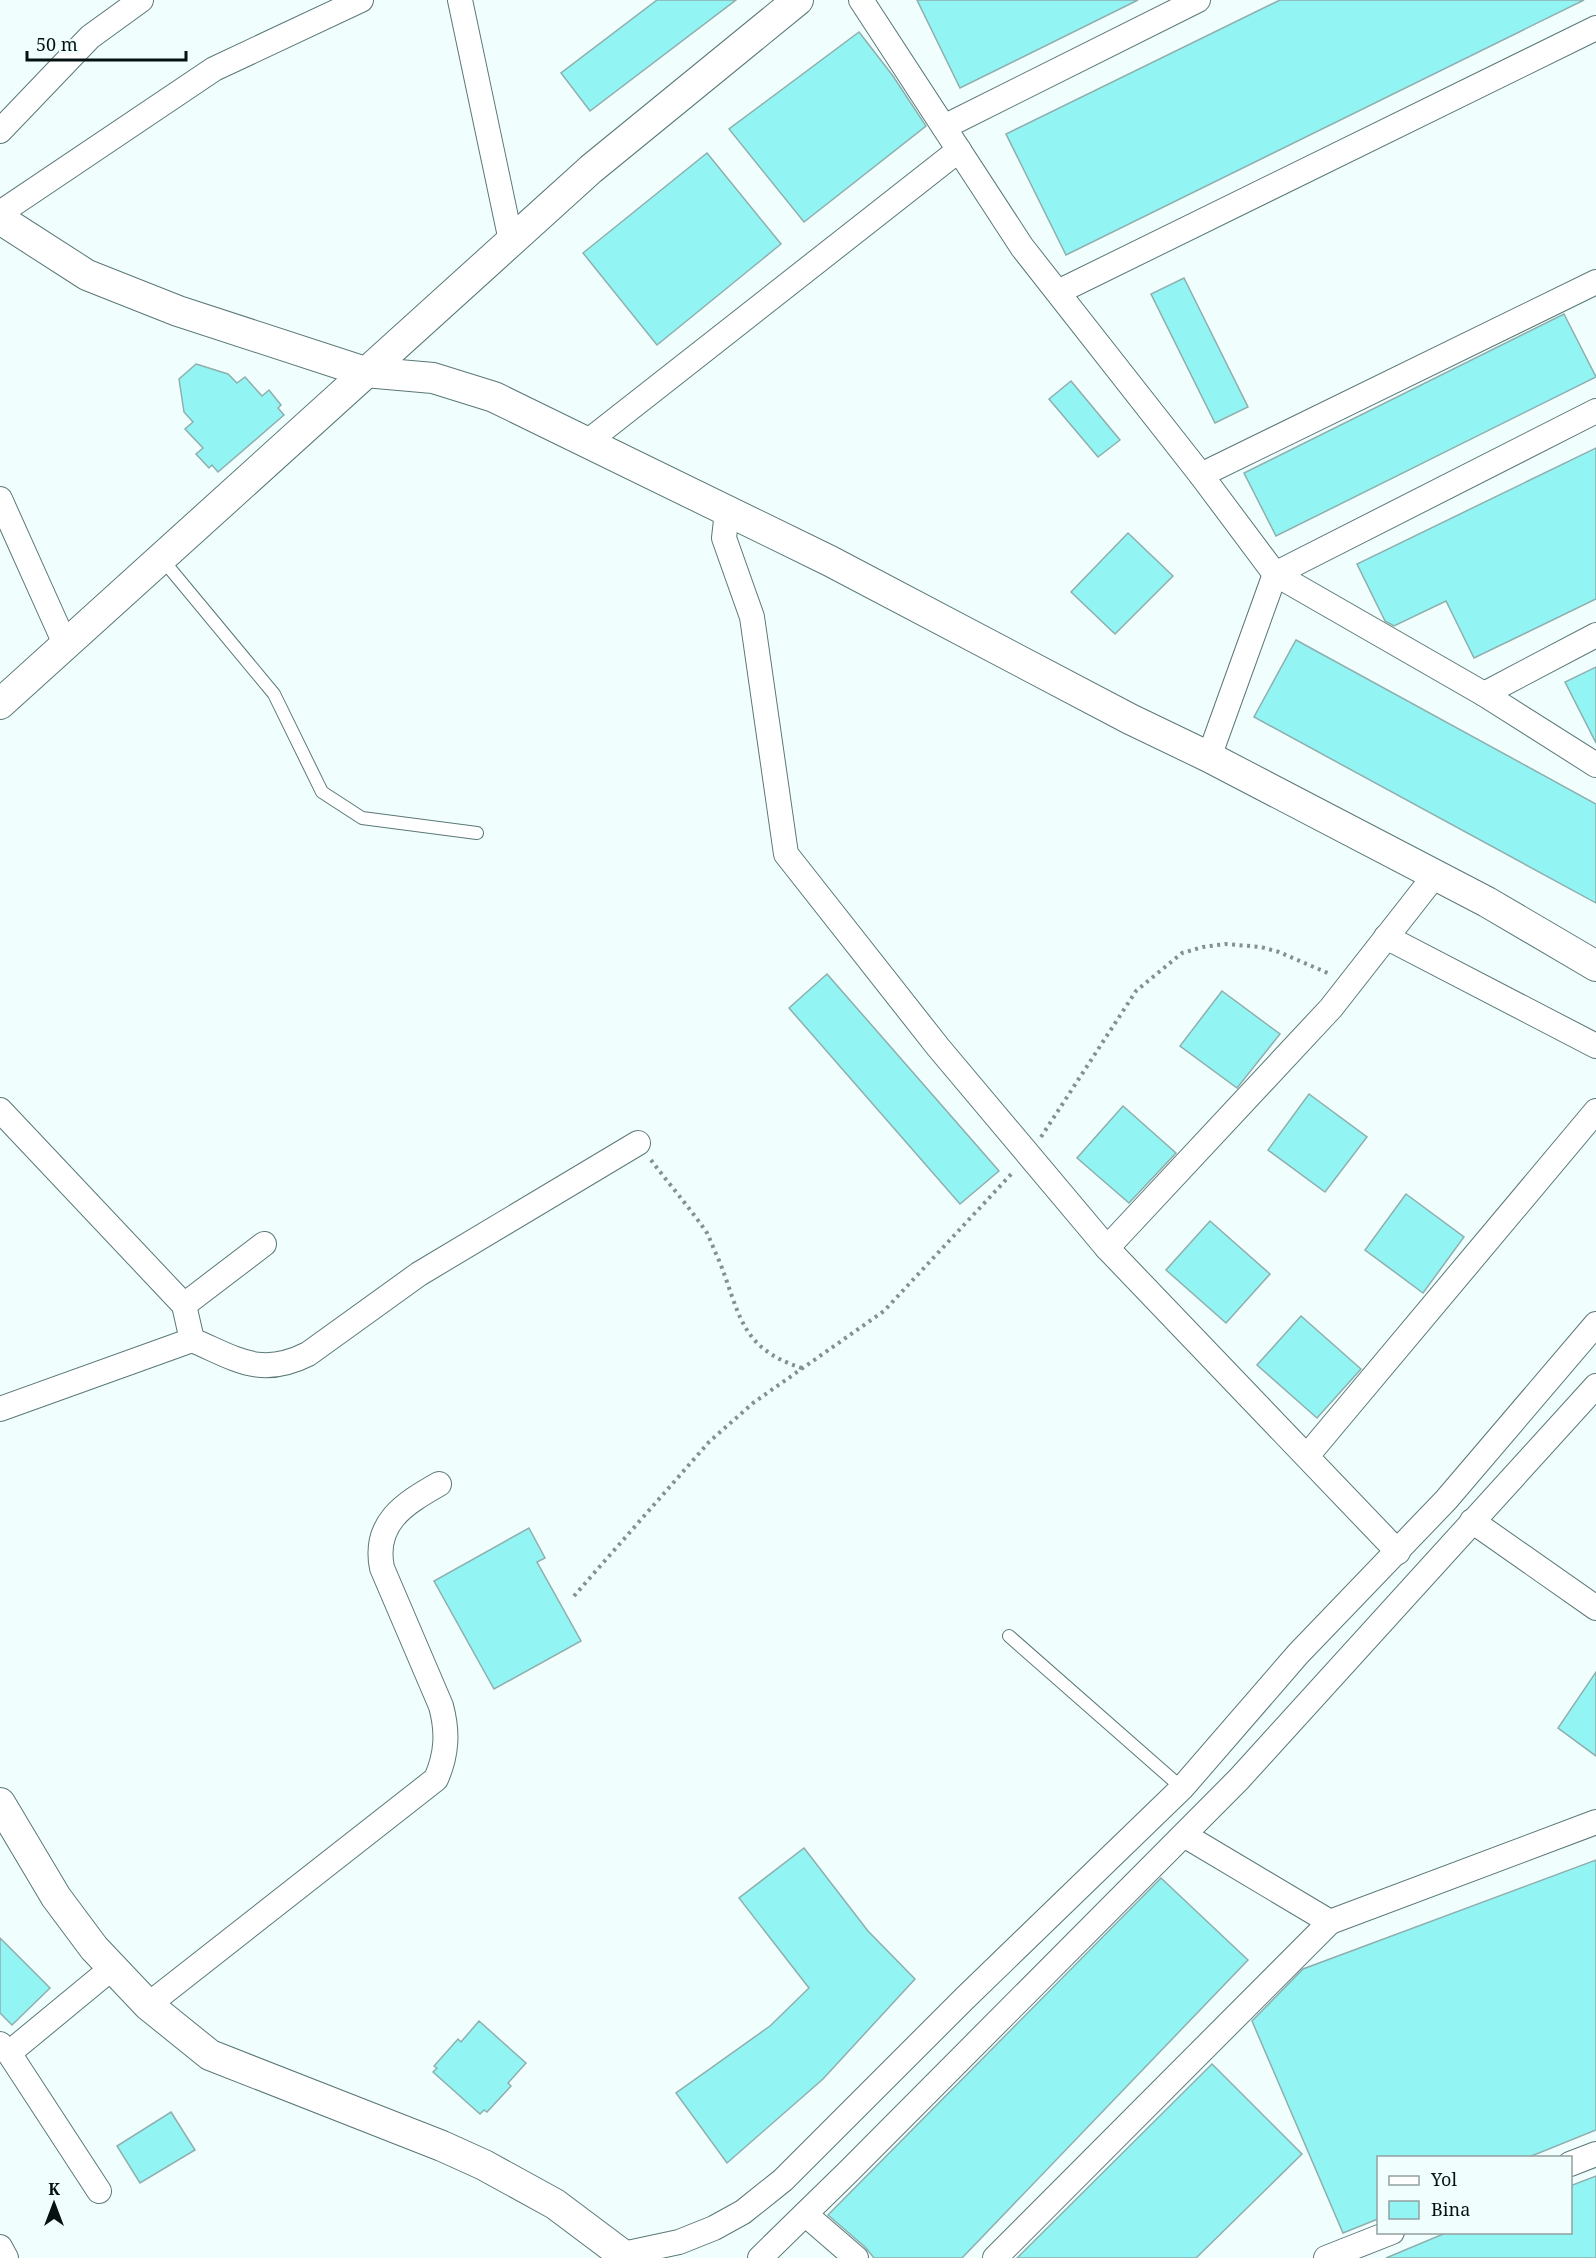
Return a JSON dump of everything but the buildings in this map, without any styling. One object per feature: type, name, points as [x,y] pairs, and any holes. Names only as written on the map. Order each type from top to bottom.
[{"type":"street","points":[[0,131],[90,37],[141,0]]},
{"type":"street","points":[[0,213],[214,69],[361,0]]},
{"type":"street","points":[[460,0],[511,241]]},
{"type":"street","points":[[0,704],[591,168],[798,0]]},
{"type":"street","points":[[861,0],[1022,247],[1275,574],[1484,693],[1596,765]]},
{"type":"street","points":[[944,128],[1198,0]]},
{"type":"street","points":[[1058,292],[1596,28]]},
{"type":"street","points":[[586,443],[959,150]]},
{"type":"street","points":[[0,219],[87,275],[178,311],[365,372],[434,378],[474,389],[830,561],[1130,719],[1209,756],[1436,874],[1596,966]]},
{"type":"street","points":[[1201,476],[1596,282]]},
{"type":"street","points":[[1209,756],[1275,574],[1596,411]]},
{"type":"street","points":[[0,499],[66,646]]},
{"type":"street","points":[[727,511],[724,538],[752,617],[786,854],[938,1047],[1107,1248],[1398,1552]]},
{"type":"street","points":[[1484,693],[1596,635]]},
{"type":"street","points":[[1107,1248],[1330,1008],[1436,874]]},
{"type":"street","points":[[1386,937],[1596,1046]]},
{"type":"street","points":[[0,1110],[184,1305],[192,1340]]},
{"type":"street","points":[[1307,1456],[1596,1111]]},
{"type":"street","points":[[0,1409],[192,1340],[248,1364],[271,1366],[296,1360],[308,1354],[419,1274],[638,1143]]},
{"type":"street","points":[[184,1305],[264,1244]]},
{"type":"street","points":[[0,1803],[74,1923],[148,2006],[210,2055],[442,2146],[484,2165],[555,2204],[625,2256],[679,2242],[714,2228],[764,2197],[982,1981],[1182,1788],[1298,1654],[1446,1500],[1596,1324]]},
{"type":"street","points":[[760,2258],[1184,1835],[1298,1716],[1596,1386]]},
{"type":"street","points":[[148,2006],[436,1779],[445,1752],[445,1722],[441,1706],[382,1568],[380,1546],[387,1524],[394,1515],[439,1484]]},
{"type":"street","points":[[1472,1521],[1596,1608]]},
{"type":"street","points":[[995,2258],[1330,1922],[1596,1822]]},
{"type":"street","points":[[1184,1835],[1330,1922]]},
{"type":"street","points":[[99,2191],[5,2048],[112,1968]]},
{"type":"street","points":[[1572,2163],[1596,2154]]},
{"type":"street","points":[[805,2214],[856,2258]]},
{"type":"street","points":[[1326,2258],[1387,2234]]},
{"type":"street","points":[[0,2247],[6,2258]]},
{"type":"lane","points":[[162,559],[274,694],[322,792],[362,818],[477,833]]},
{"type":"lane","points":[[1009,1636],[1182,1788]]},
{"type":"path","points":[[574,1596],[709,1442],[753,1402],[885,1311],[1029,1155],[1136,991],[1182,953],[1203,947],[1225,945],[1261,947],[1279,952],[1350,982]]},
{"type":"path","points":[[638,1143],[708,1235],[730,1287],[737,1313],[751,1336],[774,1357],[802,1368]]}]
